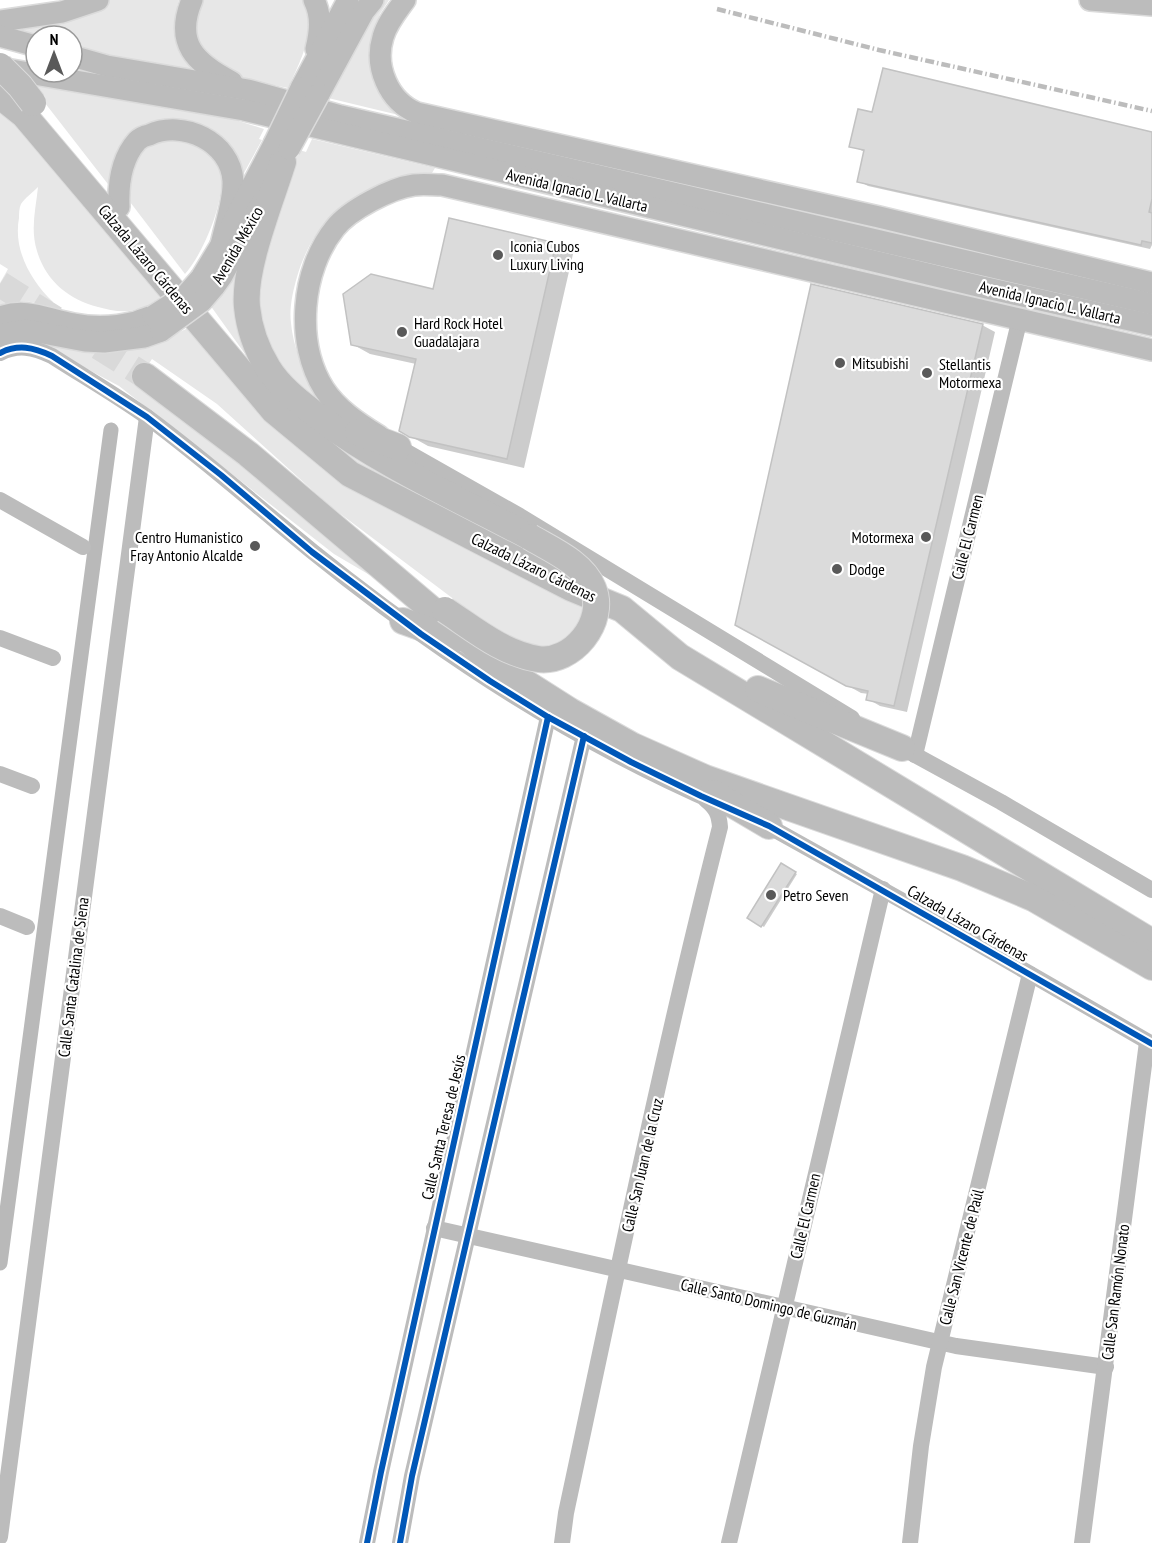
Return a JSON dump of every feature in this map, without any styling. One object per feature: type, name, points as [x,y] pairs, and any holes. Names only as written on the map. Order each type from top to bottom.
[{"type":"highway","points":[[0,67],[20,86],[119,207],[152,266]]},
{"type":"highway","name":"Calzada Lázaro Cárdenas","points":[[0,96],[24,116],[274,411],[350,474],[571,588],[622,609],[680,657],[1152,942]]},
{"type":"highway","points":[[282,152],[251,265],[247,306],[253,335],[267,367],[294,398],[348,439],[386,462],[566,558],[585,575],[593,588],[597,602],[594,619],[579,644],[563,656],[541,659],[520,655],[498,645],[387,571]]},
{"type":"highway","points":[[145,376],[248,454],[495,664],[570,711],[770,826]]},
{"type":"highway","points":[[294,398],[356,431],[398,447]]},
{"type":"highway","points":[[431,466],[530,537]]},
{"type":"highway","points":[[403,621],[436,633],[465,639]]},
{"type":"highway","points":[[680,657],[909,752]]},
{"type":"highway","points":[[633,746],[705,778],[962,868],[1023,894],[1152,967]]},
{"type":"main road","points":[[0,21],[62,12],[98,0]]},
{"type":"main road","points":[[192,0],[187,12],[186,33],[189,47],[208,70],[248,90]]},
{"type":"main road","points":[[312,64],[320,26],[318,7],[314,0]]},
{"type":"main road","name":"Avenida México","points":[[310,91],[312,64],[348,0]]},
{"type":"main road","name":"Avenida México","points":[[0,334],[27,330],[85,341],[105,342],[144,337],[187,294],[225,270],[310,91],[373,0]]},
{"type":"main road","points":[[405,0],[385,31],[380,57],[384,78],[389,88],[409,110],[1152,283]]},
{"type":"main road","points":[[1090,0],[1152,5]]},
{"type":"main road","points":[[0,36],[24,43]]},
{"type":"main road","name":"Avenida Ignacio L. Vallarta","points":[[84,59],[107,66],[248,90],[341,116],[1152,304]]},
{"type":"main road","name":"Avenida Ignacio L. Vallarta","points":[[0,67],[244,110],[978,286],[1152,325]]},
{"type":"main road","points":[[119,207],[119,189],[125,160],[138,139],[156,131],[176,129],[199,134],[213,144],[226,161],[233,180],[221,245]]},
{"type":"main road","name":"Avenida México","points":[[207,283],[221,245],[282,152]]},
{"type":"main road","name":"Avenida Ignacio L. Vallarta","points":[[398,447],[341,410],[324,390],[313,368],[306,341],[308,300],[311,279],[320,253],[335,227],[360,208],[384,195],[413,185],[442,184],[1152,350]]},
{"type":"main road","points":[[879,218],[1034,276]]},
{"type":"main road","points":[[820,273],[978,286]]},
{"type":"main road","points":[[1082,310],[1112,341]]},
{"type":"main road","name":"Avenida México","points":[[0,317],[22,312],[40,314],[74,324],[120,326],[157,323]]},
{"type":"street","name":"Calle El Carmen","points":[[909,752],[1020,318]]},
{"type":"street","name":"Calzada Lázaro Cárdenas","points":[[0,353],[11,348],[37,349],[147,417],[221,475],[312,552],[403,621],[490,681],[548,717],[631,762],[770,826],[1150,1043]]},
{"type":"street","name":"Calle Santa Catalina de Siena","points":[[0,1537],[147,417]]},
{"type":"street","points":[[398,447],[531,522],[909,752],[1001,802],[1152,890]]},
{"type":"street","points":[[0,500],[83,547]]},
{"type":"street","points":[[0,638],[53,658]]},
{"type":"street","name":"Calle Santa Teresa de Jesús","points":[[367,1543],[434,1228],[548,717]]},
{"type":"street","points":[[400,1543],[412,1476],[584,736]]},
{"type":"street","points":[[0,774],[32,786]]},
{"type":"street","name":"Calle San Juan de la Cruz","points":[[562,1543],[566,1513],[618,1270],[720,827],[719,815],[715,807],[701,796]]},
{"type":"street","name":"Calle El Carmen","points":[[729,1543],[883,889]]},
{"type":"street","points":[[0,916],[27,927]]},
{"type":"street","name":"Calle San Vicente de Paúl","points":[[910,1543],[921,1446],[940,1343],[1029,974]]},
{"type":"street","name":"Calle San Ramón Nonato","points":[[1082,1543],[1150,1043]]},
{"type":"street","name":"Calle Santo Domingo de Guzmán","points":[[434,1228],[940,1343],[1106,1366]]},
{"type":"shaded area","points":[[110,0],[179,0],[176,19],[178,37],[185,55],[196,71],[108,59],[84,52],[84,24],[29,24],[70,14]]},
{"type":"shaded area","points":[[196,0],[306,0],[309,23],[306,46],[288,88],[238,78],[195,44]]},
{"type":"shaded area","points":[[380,0],[389,0],[380,14],[373,35],[370,56],[407,117],[324,97]]},
{"type":"shaded area","points":[[24,25],[24,33],[9,29]]},
{"type":"shaded area","points":[[31,85],[226,117],[264,129],[259,139],[262,140],[239,182],[234,160],[170,120],[148,124],[132,134],[111,188]]},
{"type":"shaded area","points":[[0,109],[19,126],[163,295],[142,308],[121,311],[87,304],[68,294],[52,280],[37,251],[34,219],[38,187],[20,206],[19,242],[21,253],[31,275],[53,302],[51,306],[26,302],[0,305],[0,283],[8,269],[0,264]]},
{"type":"shaded area","points":[[163,134],[207,147],[218,165],[221,179],[212,224],[199,253],[185,274],[127,198],[130,158]]},
{"type":"shaded area","points":[[312,139],[435,168],[432,173],[386,183],[347,203],[317,234],[306,254],[293,294],[291,323],[304,369],[328,410],[277,368],[255,308],[257,266],[296,149],[306,152]]},
{"type":"shaded area","points":[[242,254],[237,290],[239,317],[252,351],[267,373],[337,436],[377,463],[540,545],[573,568],[585,582],[588,599],[582,627],[574,636],[554,646],[529,648],[516,646],[330,506],[217,404],[152,359],[136,383],[204,429],[373,577],[334,554],[119,386],[27,337],[42,338],[66,348],[100,353],[143,347],[188,328],[269,421],[345,484],[571,602],[580,581],[350,460],[281,404],[210,305],[225,289]]},
{"type":"building","points":[[883,68],[1152,132],[1152,199],[1149,212],[1152,213],[1152,243],[1142,241],[1141,245],[857,182],[864,150],[849,147],[858,109],[872,112]]},
{"type":"building","points":[[449,218],[556,243],[507,459],[409,437],[399,431],[416,359],[351,345],[343,294],[371,274],[433,289]]},
{"type":"building","points":[[811,284],[983,324],[894,706],[866,700],[868,691],[846,686],[735,625]]},
{"type":"building","name":"Petro Seven","points":[[781,863],[796,872],[761,927],[747,918]]},
{"type":"waterway","points":[[0,1263],[111,430]]},
{"type":"tunnel","points":[[0,284],[145,376]]},
{"type":"railway","points":[[717,9],[879,50],[1152,111]]},
{"type":"cycle path","points":[[0,353],[19,348],[32,349],[52,356],[147,417],[221,475],[312,552],[421,634],[548,717],[631,762],[769,826],[1152,1044]]},
{"type":"cycle path","points":[[367,1543],[548,717]]},
{"type":"cycle path","points":[[400,1543],[412,1476],[584,736]]},
{"type":"place","name":"Iconia Cubos Luxury Living","points":[[498,255]]},
{"type":"place","name":"Hard Rock Hotel Guadalajara","points":[[402,332]]},
{"type":"place","name":"Mitsubishi","points":[[840,363]]},
{"type":"place","name":"Stellantis Motormexa","points":[[927,373]]},
{"type":"place","name":"Motormexa","points":[[926,537]]},
{"type":"place","name":"Centro Humanistico Fray Antonio Alcalde","points":[[255,546]]},
{"type":"place","name":"Dodge","points":[[837,569]]},
{"type":"place","name":"Petro Seven","points":[[771,895]]}]
